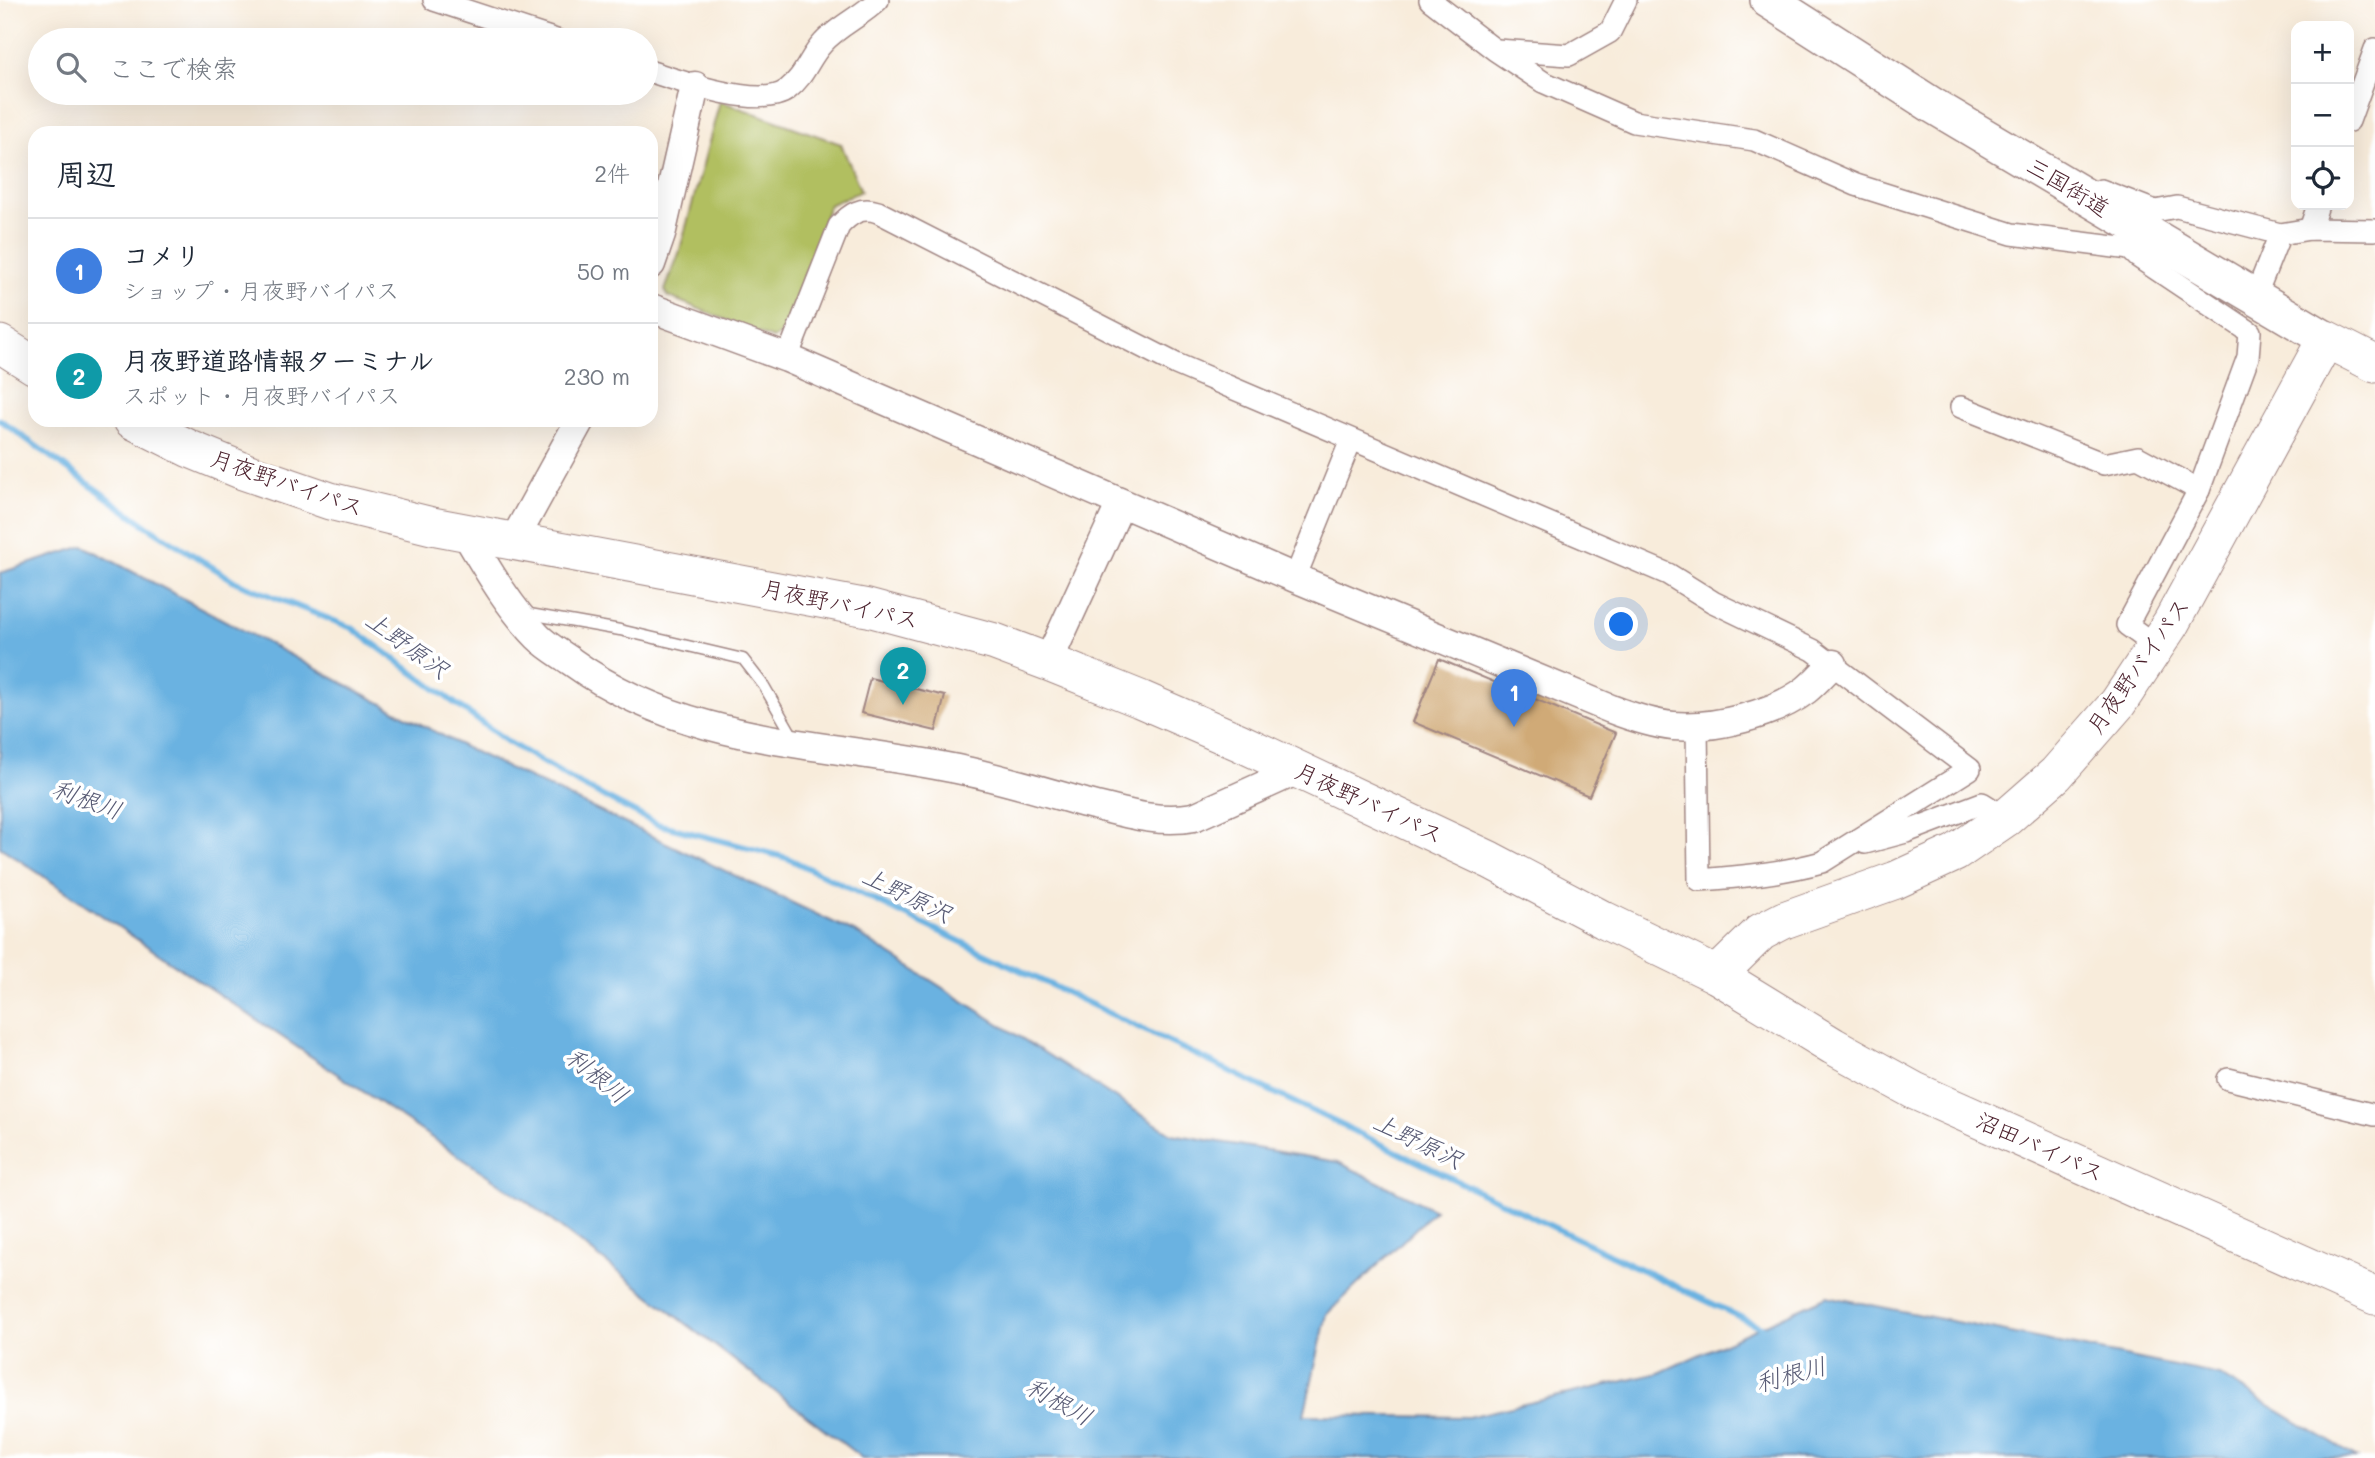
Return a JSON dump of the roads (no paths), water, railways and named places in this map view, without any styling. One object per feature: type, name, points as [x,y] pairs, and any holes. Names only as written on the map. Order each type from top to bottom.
[{"type":"highway","name":"三国街道","points":[[2326,339],[2375,364]]},
{"type":"highway","name":"月夜野バイパス","points":[[146,427],[190,449],[300,491],[432,526],[868,608],[995,642],[1140,699],[1298,770],[1490,860],[1717,975],[1761,932],[1809,909],[1896,880],[1983,836],[2056,774],[2118,703],[2155,646],[2203,568],[2261,455],[2326,339]]},
{"type":"highway","points":[[0,344],[28,362]]},
{"type":"highway","name":"沼田バイパス","points":[[1717,975],[1833,1046],[1915,1091],[2375,1296]]},
{"type":"main road","name":"三国街道","points":[[1768,0],[1932,105],[2072,189],[2136,240],[2255,297],[2326,339]]},
{"type":"street","points":[[434,0],[519,28]]},
{"type":"street","points":[[658,74],[695,86],[756,98],[770,98],[784,93],[802,76],[823,43],[878,0]]},
{"type":"street","points":[[1430,0],[1495,50],[1543,82],[1634,122],[1754,140],[1856,184],[2012,234],[2136,240],[2138,257],[2250,332],[2248,357],[2199,490],[2127,625],[2155,646]]},
{"type":"street","points":[[1495,50],[1569,55],[1610,32],[1626,0]]},
{"type":"street","points":[[2354,107],[2375,49]]},
{"type":"street","points":[[658,244],[695,86]]},
{"type":"street","points":[[2072,189],[2092,187],[2155,211],[2178,207],[2280,234],[2310,229],[2375,230]]},
{"type":"street","points":[[787,358],[839,226],[853,213],[870,209],[1176,364],[1668,574],[1713,602],[1813,650],[1970,769],[1822,862],[1755,876],[1699,880],[1697,726]]},
{"type":"street","points":[[2310,229],[2316,210]]},
{"type":"street","points":[[2255,297],[2280,234]]},
{"type":"street","points":[[658,311],[787,358],[1295,578],[1646,722],[1697,726],[1758,714],[1805,691],[1833,664]]},
{"type":"street","points":[[1961,407],[2104,464],[2138,457],[2199,490]]},
{"type":"street","points":[[513,542],[576,427]]},
{"type":"street","points":[[1295,578],[1350,440]]},
{"type":"street","points":[[1048,662],[1121,503]]},
{"type":"street","points":[[465,532],[499,588],[540,639],[615,690],[645,704],[735,733],[956,768],[1159,820],[1194,817],[1298,770]]},
{"type":"street","points":[[1846,848],[1906,832],[1982,803],[2006,818]]},
{"type":"street","points":[[2228,1079],[2375,1115]]},
{"type":"lane","points":[[517,612],[620,630],[743,659],[764,686],[798,745]]},
{"type":"water","name":"利根川","points":[[84,546],[464,747],[858,934],[1172,1134],[1338,1162],[1435,1210],[1327,1314],[1304,1415],[1468,1417],[1659,1373],[1827,1296],[2219,1375],[2357,1458],[862,1458],[527,1202],[0,847],[0,573]]},
{"type":"waterway","name":"上野原沢","points":[[0,420],[144,524],[236,582],[352,628],[508,742],[581,785],[657,824],[787,858],[1767,1330]]},
{"type":"place","name":"月夜野道路情報ターミナル","points":[[903,705]]},
{"type":"place","name":"コメリ","points":[[1514,727]]}]
